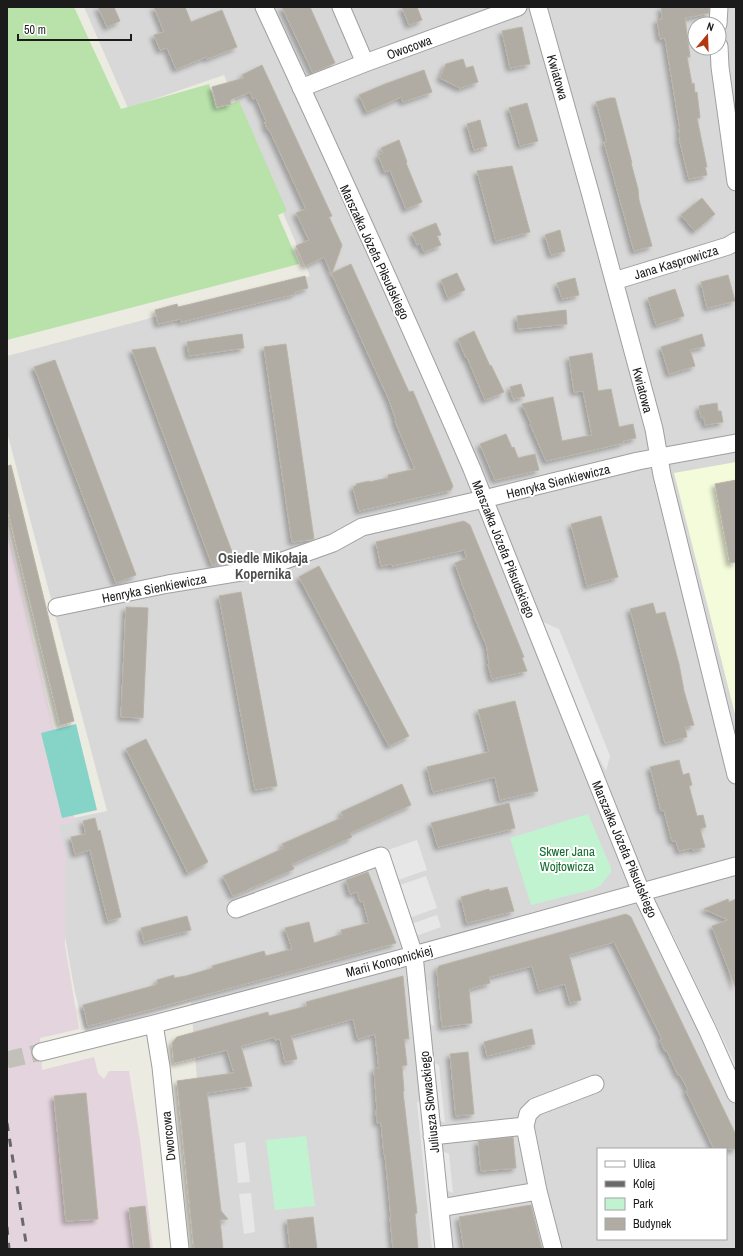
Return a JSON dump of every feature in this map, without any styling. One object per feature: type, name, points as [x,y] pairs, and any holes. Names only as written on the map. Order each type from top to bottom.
[{"type":"street","name":"Marszałka Józefa Piłsudskiego","points":[[264,7],[415,337],[472,469],[641,892],[708,1031],[736,1094]]},
{"type":"street","points":[[341,7],[365,63]]},
{"type":"street","name":"Owocowa","points":[[301,88],[518,7]]},
{"type":"street","name":"Kwiatowa","points":[[538,7],[654,429],[658,457],[736,775]]},
{"type":"street","points":[[719,56],[736,182]]},
{"type":"street","name":"Jana Kasprowicza","points":[[614,281],[728,246],[736,241]]},
{"type":"street","name":"Henryka Sienkiewicza","points":[[57,607],[168,584],[260,568],[333,543],[362,527],[658,457],[736,443]]},
{"type":"street","name":"Juliusza Słowackiego","points":[[236,909],[381,856],[414,954],[444,1249]]},
{"type":"street","name":"Marii Konopnickiej","points":[[41,1052],[154,1024],[736,866]]},
{"type":"street","name":"Dworcowa","points":[[154,1024],[161,1066],[180,1249]]},
{"type":"street","points":[[553,1249],[538,1191],[525,1126],[528,1114],[535,1107],[595,1084]]},
{"type":"street","points":[[432,1136],[525,1126]]},
{"type":"street","points":[[440,1208],[538,1191]]},
{"type":"shaded area","points":[[84,7],[736,7],[736,1249],[210,1249],[191,1002],[86,1035],[75,993],[45,824],[107,811],[7,432],[7,356],[310,276],[224,75],[128,108]]},
{"type":"shaded area","points":[[736,462],[736,718],[674,473]]},
{"type":"shaded area","points":[[7,527],[75,821],[59,826],[66,855],[65,945],[79,1029],[40,1038],[42,1070],[94,1057],[98,1073],[104,1079],[109,1071],[129,1071],[140,1140],[153,1249],[7,1249]]},
{"type":"shaded area","points":[[543,622],[559,629],[610,756],[606,771],[591,743]]},
{"type":"shaded area","points":[[76,724],[97,810],[62,818],[41,733]]},
{"type":"shaded area","points":[[417,840],[427,870],[398,880],[400,885],[426,876],[437,908],[409,918],[411,924],[437,915],[441,927],[402,941],[373,855]]},
{"type":"shaded area","points":[[670,929],[736,1066],[736,1079],[667,938]]},
{"type":"shaded area","points":[[419,986],[430,991],[434,1026],[423,1020]]},
{"type":"shaded area","points":[[428,1060],[439,1065],[445,1123],[434,1118]]},
{"type":"shaded area","points":[[422,1098],[438,1249],[432,1249],[417,1103]]},
{"type":"shaded area","points":[[245,1142],[250,1182],[238,1183],[234,1144]]},
{"type":"shaded area","points":[[437,1149],[449,1154],[453,1193],[441,1188]]},
{"type":"shaded area","points":[[251,1193],[255,1232],[244,1234],[239,1194]]},
{"type":"green space","points":[[7,7],[74,7],[121,109],[209,84],[216,109],[239,101],[287,211],[278,215],[299,264],[7,340]]},
{"type":"green space","name":"Skwer Jana Wojtowicza","points":[[588,814],[611,868],[611,872],[601,885],[594,889],[531,905],[510,838]]},
{"type":"green space","points":[[306,1136],[315,1206],[275,1210],[266,1140]]},
{"type":"building","points":[[98,7],[114,7],[120,21],[107,27]]},
{"type":"building","points":[[154,7],[185,7],[191,22],[222,10],[237,47],[176,69],[167,48],[160,50],[154,35],[164,32]]},
{"type":"building","points":[[282,7],[310,7],[335,63],[313,73]]},
{"type":"building","points":[[402,7],[417,7],[422,20],[409,25]]},
{"type":"building","points":[[661,7],[709,7],[709,13],[687,16],[685,18],[687,56],[690,57],[687,57],[692,84],[694,83],[695,93],[697,92],[700,118],[697,118],[707,167],[705,167],[707,175],[689,179],[679,138],[680,129],[665,38],[660,39],[657,20],[662,19]]},
{"type":"building","points":[[522,27],[530,64],[510,68],[502,31]]},
{"type":"building","points":[[463,59],[466,68],[473,66],[478,82],[460,88],[440,78],[446,64]]},
{"type":"building","points":[[262,65],[332,216],[329,217],[342,245],[332,273],[351,264],[409,392],[413,391],[453,486],[451,490],[359,511],[353,487],[357,485],[356,484],[388,478],[388,475],[415,469],[395,421],[396,420],[389,400],[324,257],[305,266],[296,246],[309,240],[296,213],[306,209],[270,131],[267,129],[265,123],[266,121],[256,98],[253,99],[250,92],[230,100],[231,104],[217,107],[212,87],[244,78],[242,75]]},
{"type":"building","points":[[424,70],[432,92],[403,102],[401,97],[367,112],[359,95]]},
{"type":"building","points":[[615,98],[632,163],[639,200],[652,246],[634,251],[604,142],[607,142],[596,102]]},
{"type":"building","points":[[527,103],[538,141],[520,146],[509,108]]},
{"type":"building","points":[[480,120],[487,146],[474,150],[467,124]]},
{"type":"building","points":[[399,140],[407,162],[406,163],[422,202],[406,209],[390,170],[385,172],[378,155],[383,153],[381,148]]},
{"type":"building","points":[[512,166],[530,232],[496,241],[477,171]]},
{"type":"building","points":[[702,198],[715,214],[695,231],[681,215]]},
{"type":"building","points":[[436,223],[441,235],[437,236],[441,245],[424,252],[420,243],[417,245],[412,233]]},
{"type":"building","points":[[560,230],[565,251],[551,255],[545,235]]},
{"type":"building","points":[[457,273],[465,290],[448,298],[441,280]]},
{"type":"building","points":[[728,275],[735,301],[707,308],[701,282]]},
{"type":"building","points":[[305,276],[308,288],[295,292],[295,294],[181,322],[180,319],[158,324],[155,310],[177,304],[178,307]]},
{"type":"building","points":[[575,278],[579,295],[562,299],[557,283]]},
{"type":"building","points":[[675,289],[684,316],[656,325],[648,298]]},
{"type":"building","points":[[566,310],[567,324],[518,329],[517,316]]},
{"type":"building","points":[[474,331],[504,392],[485,400],[458,339]]},
{"type":"building","points":[[242,334],[244,348],[189,356],[187,342]]},
{"type":"building","points":[[702,334],[705,346],[690,350],[695,366],[669,374],[661,347]]},
{"type":"building","points":[[286,344],[314,539],[292,542],[264,347]]},
{"type":"building","points":[[155,347],[234,557],[212,565],[132,350]]},
{"type":"building","points":[[592,353],[598,391],[611,389],[619,427],[633,424],[636,438],[623,441],[623,443],[546,461],[522,404],[553,397],[562,441],[592,435],[583,391],[574,392],[569,357]]},
{"type":"building","points":[[55,360],[136,575],[116,583],[34,367]]},
{"type":"building","points":[[521,384],[525,396],[513,399],[510,387]]},
{"type":"building","points":[[717,403],[718,411],[721,411],[723,422],[705,425],[704,417],[701,418],[699,406]]},
{"type":"building","points":[[506,434],[512,448],[514,447],[518,458],[535,454],[539,470],[495,480],[480,444]]},
{"type":"building","points":[[11,465],[74,721],[60,725],[7,507],[7,466]]},
{"type":"building","points":[[736,480],[736,562],[730,563],[715,484]]},
{"type":"building","points":[[601,516],[618,577],[587,586],[571,524]]},
{"type":"building","points":[[464,521],[470,525],[524,657],[522,658],[527,671],[492,679],[488,664],[487,647],[455,563],[467,558],[464,550],[392,566],[391,564],[381,566],[376,542]]},
{"type":"building","points":[[319,566],[409,736],[389,746],[299,577]]},
{"type":"building","points":[[241,592],[277,786],[255,790],[219,596]]},
{"type":"building","points":[[653,603],[656,614],[665,612],[679,664],[684,691],[694,725],[685,727],[687,737],[665,743],[630,609]]},
{"type":"building","points":[[126,607],[148,608],[143,718],[121,717]]},
{"type":"building","points":[[515,701],[538,791],[500,800],[495,777],[433,792],[427,767],[489,752],[478,710]]},
{"type":"building","points":[[146,739],[208,862],[188,873],[126,749]]},
{"type":"building","points":[[679,760],[683,775],[689,773],[692,785],[689,786],[697,816],[703,815],[706,827],[700,829],[705,847],[693,850],[692,848],[679,851],[676,841],[672,841],[664,810],[661,811],[650,767]]},
{"type":"building","points":[[402,784],[411,805],[350,833],[352,837],[292,864],[294,869],[233,896],[223,876],[284,848],[282,844],[343,817],[341,812]]},
{"type":"building","points":[[509,803],[515,828],[438,847],[431,823]]},
{"type":"building","points":[[95,818],[98,831],[100,830],[121,917],[108,921],[90,850],[75,854],[71,837],[86,834],[83,821]]},
{"type":"building","points":[[368,872],[396,943],[88,1026],[83,1005],[156,985],[158,983],[157,980],[174,975],[174,978],[186,976],[213,968],[212,966],[264,951],[266,956],[292,949],[285,928],[309,922],[314,943],[342,934],[341,930],[369,923],[363,901],[360,902],[357,892],[350,894],[346,880]]},
{"type":"building","points":[[507,887],[514,911],[467,923],[461,897],[489,889],[490,891]]},
{"type":"building","points":[[728,899],[729,902],[736,899],[735,986],[712,926],[728,920],[704,909]]},
{"type":"building","points":[[626,914],[631,917],[736,1135],[736,1149],[714,1148],[686,1091],[688,1090],[680,1075],[678,1075],[667,1051],[665,1051],[660,1040],[662,1039],[614,942],[569,955],[581,1000],[570,1003],[565,984],[539,991],[532,966],[489,977],[490,983],[469,989],[472,1023],[442,1027],[437,970],[439,966]]},
{"type":"building","points":[[187,916],[191,930],[144,942],[141,928]]},
{"type":"building","points":[[403,976],[409,1039],[404,1039],[407,1065],[402,1066],[403,1092],[417,1213],[415,1214],[418,1249],[393,1249],[381,1122],[377,1123],[374,1069],[379,1068],[375,1034],[358,1039],[353,1019],[291,1036],[297,1059],[285,1062],[280,1039],[275,1040],[275,1037],[241,1046],[252,1086],[207,1093],[221,1211],[228,1219],[220,1220],[223,1249],[194,1249],[177,1081],[234,1073],[227,1050],[174,1063],[172,1043],[177,1037],[268,1012],[269,1016],[307,1006],[306,1002]]},
{"type":"building","points":[[532,1029],[535,1044],[487,1056],[484,1042]]},
{"type":"building","points":[[468,1052],[474,1114],[456,1116],[450,1054]]},
{"type":"building","points":[[86,1093],[98,1219],[66,1221],[54,1096]]},
{"type":"building","points":[[513,1137],[516,1168],[481,1171],[478,1141]]},
{"type":"building","points":[[531,1205],[542,1249],[464,1249],[459,1217]]},
{"type":"building","points":[[145,1206],[150,1249],[134,1249],[129,1208]]},
{"type":"building","points":[[313,1217],[317,1249],[290,1249],[287,1220]]},
{"type":"tunnel","points":[[7,1060],[41,1052]]},
{"type":"railway","points":[[7,1123],[27,1249]]},
{"type":"railway","points":[[7,1227],[9,1249]]},
{"type":"district","name":"Osiedle Mikołaja Kopernika","points":[[263,566]]}]
